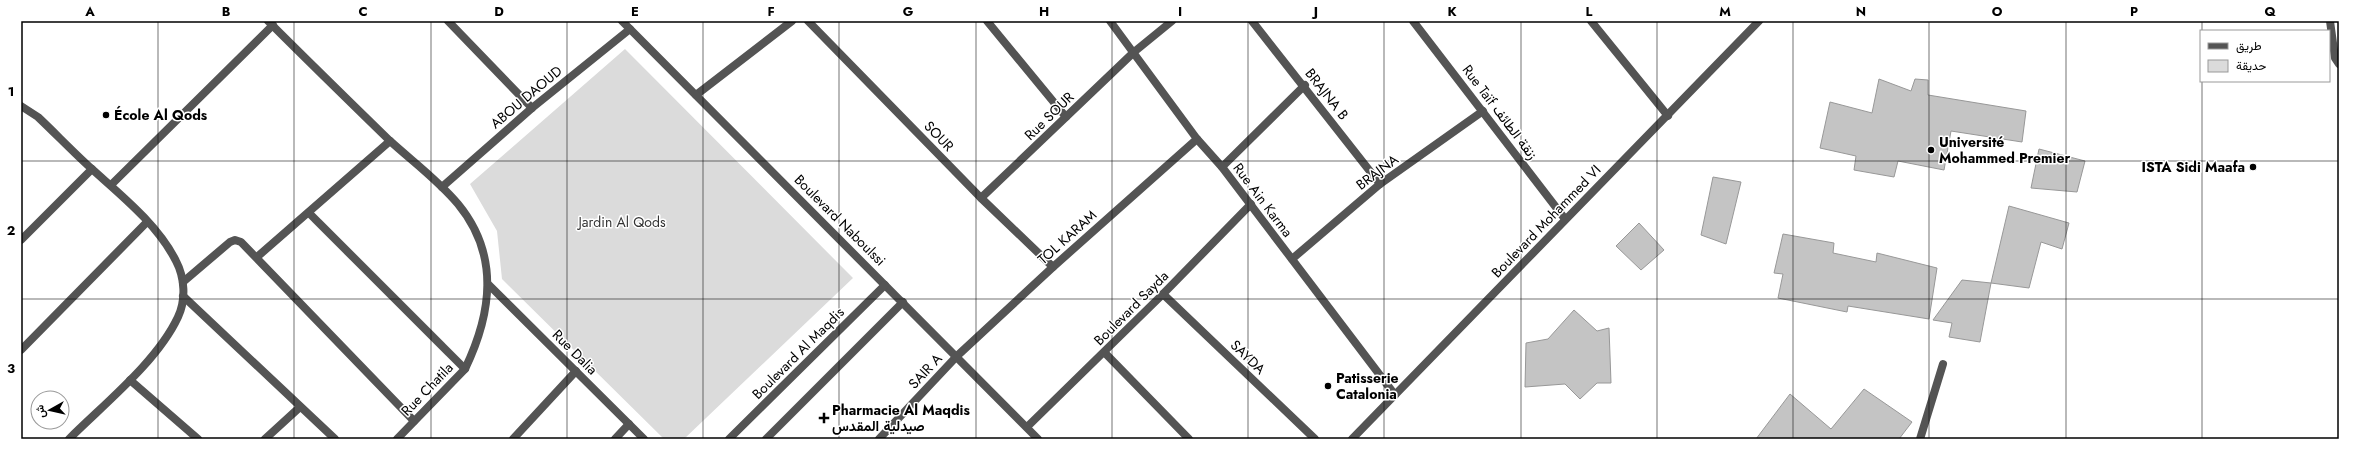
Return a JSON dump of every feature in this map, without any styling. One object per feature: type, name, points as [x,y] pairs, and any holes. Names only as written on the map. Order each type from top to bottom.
[{"type":"street","points":[[448,21],[532,108]]},
{"type":"street","name":"Boulevard Naboulssi","points":[[622,21],[957,356],[1036,438]]},
{"type":"street","points":[[696,95],[792,21]]},
{"type":"street","name":"SOUR","points":[[808,21],[981,198],[1053,267]]},
{"type":"street","points":[[987,21],[1066,117]]},
{"type":"street","name":"Rue Ain Karma","points":[[1110,21],[1197,139],[1222,167],[1251,204],[1394,395]]},
{"type":"street","name":"Rue SOUR","points":[[981,198],[1134,52],[1172,21]]},
{"type":"street","name":"BRAJNA B","points":[[1252,21],[1305,85],[1380,184]]},
{"type":"street","name":"Rue Taïf زنقة الطائف","points":[[1413,21],[1565,219]]},
{"type":"street","points":[[1591,21],[1668,116]]},
{"type":"street","name":"Boulevard Mohammed VI","points":[[1352,439],[1759,21]]},
{"type":"street","points":[[2330,21],[2335,58],[2339,64]]},
{"type":"street","points":[[111,185],[270,23]]},
{"type":"street","name":"Rue Chatila","points":[[270,23],[390,140],[442,186],[458,204],[475,228],[483,248],[488,284],[485,317],[466,369],[397,439]]},
{"type":"street","name":"ABOU DAOUD","points":[[442,186],[532,108],[630,30]]},
{"type":"street","points":[[1222,167],[1305,85]]},
{"type":"street","points":[[21,106],[38,117],[92,169],[111,185],[147,222],[177,262],[183,282],[183,296],[178,316],[167,335],[130,380],[72,438]]},
{"type":"street","name":"BRAJNA","points":[[1292,259],[1380,184],[1483,111]]},
{"type":"street","name":"TOL KARAM","points":[[957,356],[1053,267],[1197,139]]},
{"type":"street","points":[[257,257],[309,213],[390,140]]},
{"type":"street","points":[[21,240],[92,169]]},
{"type":"street","name":"Boulevard Sayda","points":[[1027,427],[1105,353],[1251,204]]},
{"type":"street","points":[[309,213],[466,369]]},
{"type":"street","points":[[21,350],[147,222]]},
{"type":"street","points":[[183,282],[230,242],[235,240],[241,242],[414,421]]},
{"type":"street","name":"Rue Dalia","points":[[488,284],[644,439]]},
{"type":"street","name":"Boulevard Al Maqdis","points":[[728,439],[886,285]]},
{"type":"street","name":"SAYDA","points":[[1163,294],[1315,439]]},
{"type":"street","points":[[183,296],[335,439]]},
{"type":"street","points":[[766,439],[903,302]]},
{"type":"street","points":[[1105,353],[1189,439]]},
{"type":"street","name":"SAIR A","points":[[879,439],[957,356]]},
{"type":"street","points":[[1920,439],[1943,364]]},
{"type":"street","points":[[513,439],[576,371]]},
{"type":"street","points":[[130,380],[198,439]]},
{"type":"street","points":[[265,439],[300,407]]},
{"type":"street","points":[[615,439],[629,424]]},
{"type":"green space","name":"Jardin Al Qods","points":[[625,49],[853,278],[684,439],[664,439],[502,279],[497,231],[470,184]]},
{"type":"building","points":[[1879,79],[1911,91],[1915,79],[1928,80],[1928,95],[2026,111],[2022,142],[1951,131],[1944,170],[1898,161],[1894,177],[1854,170],[1856,156],[1820,148],[1830,102],[1872,113]]},
{"type":"building","points":[[2039,149],[2085,161],[2077,192],[2031,188]]},
{"type":"building","points":[[1713,177],[1741,182],[1726,244],[1701,235]]},
{"type":"building","points":[[2009,206],[2069,223],[2062,249],[2041,242],[2029,288],[1991,283]]},
{"type":"building","points":[[1639,223],[1664,250],[1641,270],[1616,246]]},
{"type":"building","points":[[1783,234],[1834,243],[1833,253],[1876,262],[1877,253],[1937,268],[1929,319],[1848,306],[1847,312],[1778,298],[1783,274],[1774,273]]},
{"type":"building","points":[[1962,280],[1991,283],[1980,342],[1949,337],[1952,323],[1933,320]]},
{"type":"building","points":[[1574,310],[1597,331],[1609,328],[1611,383],[1597,383],[1580,399],[1565,384],[1525,387],[1526,343],[1548,339]]},
{"type":"building","points":[[1864,389],[1912,422],[1899,439],[1756,439],[1790,394],[1831,429]]},
{"type":"place","name":"École Al Qods","points":[[106,115]]},
{"type":"place","name":"Université Mohammed Premier","points":[[1931,150]]},
{"type":"place","name":"ISTA Sidi Maafa","points":[[2253,167]]},
{"type":"place","name":"Patisserie Catalonia","points":[[1328,386]]},
{"type":"place","name":"Pharmacie Al Maqdis صيدلية المقدس","points":[[824,418]]}]
